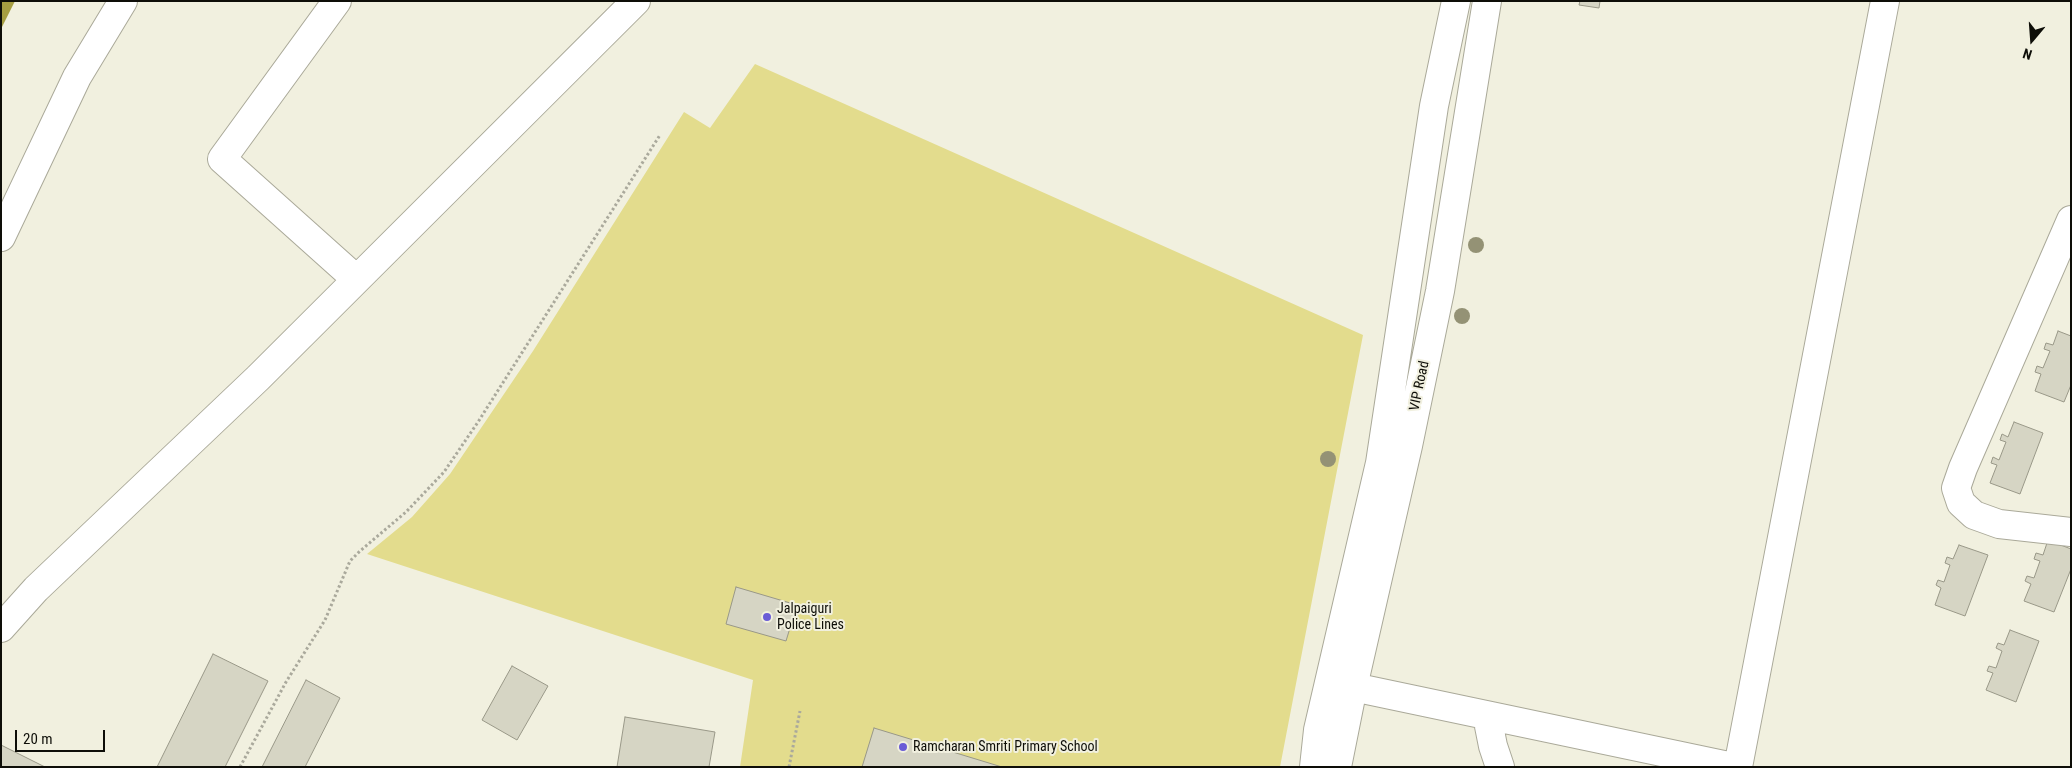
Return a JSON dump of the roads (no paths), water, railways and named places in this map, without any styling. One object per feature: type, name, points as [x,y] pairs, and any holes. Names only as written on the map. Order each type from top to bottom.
[{"type":"street","points":[[1,237],[77,77],[123,1]]},
{"type":"street","points":[[337,1],[222,158],[356,279]]},
{"type":"street","points":[[1,628],[36,589],[258,378],[636,1]]},
{"type":"street","name":"VIP Road","points":[[1337,767],[1341,685],[1380,463],[1434,106],[1456,1]]},
{"type":"street","name":"VIP Road","points":[[1314,767],[1318,730],[1341,685],[1408,446],[1440,291],[1487,1]]},
{"type":"street","points":[[1738,767],[1885,1]]},
{"type":"street","points":[[2071,220],[1956,488],[1961,503],[1974,515],[1999,524],[2071,532]]},
{"type":"street","points":[[1341,685],[1733,767]]},
{"type":"street","points":[[1487,716],[1493,746],[1500,767]]},
{"type":"place","name":"Jalpaiguri Police Lines","points":[[767,617]]},
{"type":"place","name":"Ramcharan Smriti Primary School","points":[[903,747]]}]
